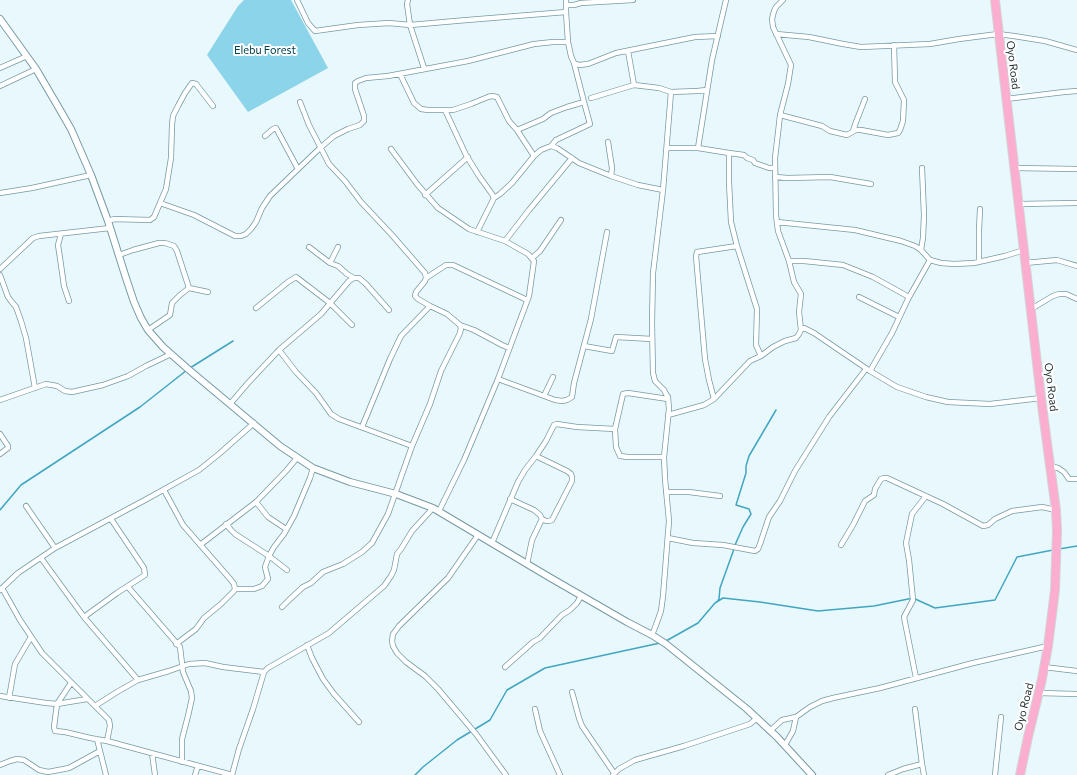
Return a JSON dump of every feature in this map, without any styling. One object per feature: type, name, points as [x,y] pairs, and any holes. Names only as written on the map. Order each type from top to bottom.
[{"type":"highway","name":"Oyo Road","points":[[995,0],[1041,398],[1056,510],[1057,531],[1055,590],[1048,646],[1020,775]]},
{"type":"main road","points":[[0,19],[36,69],[70,129],[91,175],[108,221],[134,302],[141,318],[148,330],[171,354],[280,446],[313,468],[350,482],[396,494],[436,509],[581,596],[666,644],[757,718],[785,745],[809,774]]},
{"type":"street","points":[[297,0],[308,23],[315,31],[358,25],[389,23],[410,25],[566,12]]},
{"type":"street","points":[[408,0],[407,4],[410,25],[424,68]]},
{"type":"street","points":[[477,232],[494,198],[512,183],[534,156],[541,150],[551,146],[556,140],[590,124],[568,42],[566,3],[574,5],[581,3],[633,0]]},
{"type":"street","points":[[698,148],[712,60],[726,0]]},
{"type":"street","points":[[668,415],[704,405],[714,399],[750,361],[785,340],[796,338],[801,330],[799,312],[800,294],[794,282],[789,261],[778,231],[776,215],[775,158],[780,115],[791,65],[773,27],[772,19],[776,7],[783,0]]},
{"type":"street","points":[[776,34],[809,37],[843,44],[862,46],[930,44],[998,34],[1045,41],[1077,50]]},
{"type":"street","points":[[574,63],[579,65],[588,64],[616,53],[695,37],[718,36]]},
{"type":"street","points":[[160,203],[194,215],[235,236],[241,236],[246,234],[251,229],[270,196],[320,148],[334,136],[360,125],[364,121],[355,83],[358,81],[366,78],[400,74],[424,68],[468,61],[534,44],[568,42]]},
{"type":"street","points":[[780,115],[822,126],[830,131],[847,135],[856,130],[893,135],[898,133],[903,121],[904,100],[895,82],[894,45]]},
{"type":"street","points":[[628,51],[634,85]]},
{"type":"street","points":[[0,68],[27,56]]},
{"type":"street","points":[[0,86],[36,69]]},
{"type":"street","points":[[400,74],[414,103],[421,109],[453,110],[488,97],[497,97],[509,121],[517,130],[534,156]]},
{"type":"street","points":[[108,221],[114,219],[150,220],[154,217],[166,189],[171,158],[173,116],[192,83],[196,84],[213,106]]},
{"type":"street","points":[[591,98],[634,85],[659,88],[671,92],[707,90]]},
{"type":"street","points":[[1006,99],[1077,91]]},
{"type":"street","points":[[652,635],[661,611],[664,596],[669,521],[664,458],[669,408],[668,399],[664,390],[655,381],[652,362],[652,273],[663,190],[671,92]]},
{"type":"street","points":[[853,132],[865,99]]},
{"type":"street","points":[[300,102],[309,126],[329,164],[425,273],[426,278]]},
{"type":"street","points":[[517,130],[543,119],[551,113],[584,102]]},
{"type":"street","points":[[445,110],[468,158],[494,198]]},
{"type":"street","points":[[265,136],[276,128],[298,169]]},
{"type":"street","points":[[608,142],[612,168],[611,176]]},
{"type":"street","points":[[551,146],[557,148],[579,163],[611,176],[638,185],[663,190]]},
{"type":"street","points":[[667,148],[698,148],[729,153],[744,156],[753,160],[755,163],[769,168],[775,168]]},
{"type":"street","points":[[71,683],[57,704],[54,727],[55,731],[107,740],[232,775],[264,672],[268,668],[328,633],[384,586],[394,570],[397,554],[412,531],[436,509],[464,460],[498,379],[527,300],[534,261],[523,251],[505,241],[469,229],[438,208],[425,195],[391,149]]},
{"type":"street","points":[[729,153],[731,222],[757,309],[756,345],[760,356]]},
{"type":"street","points":[[425,195],[468,158]]},
{"type":"street","points":[[505,241],[572,158]]},
{"type":"street","points":[[921,250],[924,215],[922,168]]},
{"type":"street","points":[[1014,168],[1077,169]]},
{"type":"street","points":[[0,193],[32,188],[91,175]]},
{"type":"street","points":[[775,177],[830,177],[872,184]]},
{"type":"street","points":[[1019,204],[1077,203]]},
{"type":"street","points":[[979,262],[980,209]]},
{"type":"street","points":[[532,258],[540,251],[561,220]]},
{"type":"street","points":[[777,222],[855,230],[902,241],[921,250],[930,260],[941,263],[954,264],[979,262],[1024,250]]},
{"type":"street","points":[[0,269],[33,238],[39,236],[110,228]]},
{"type":"street","points":[[498,379],[562,401],[572,397],[591,319],[607,232]]},
{"type":"street","points":[[61,234],[58,245],[64,286],[69,301]]},
{"type":"street","points":[[119,255],[159,243],[174,246],[189,288]]},
{"type":"street","points":[[714,399],[705,359],[696,256],[697,252],[737,246]]},
{"type":"street","points":[[309,247],[330,263],[338,266],[347,274],[354,278],[359,278],[389,310]]},
{"type":"street","points":[[330,263],[338,247]]},
{"type":"street","points":[[668,538],[693,543],[723,545],[755,551],[758,549],[769,517],[780,501],[795,471],[829,416],[868,370],[892,332],[909,297],[930,260]]},
{"type":"street","points":[[1025,263],[1057,260],[1077,266]]},
{"type":"street","points":[[789,261],[844,265],[873,277],[909,297]]},
{"type":"street","points":[[509,348],[474,330],[460,325],[447,314],[418,299],[415,296],[416,292],[426,278],[446,265],[453,265],[527,300]]},
{"type":"street","points":[[0,275],[8,298],[16,307],[21,321],[26,338],[35,388]]},
{"type":"street","points":[[256,308],[296,277],[330,303],[352,325]]},
{"type":"street","points":[[230,404],[279,350],[320,314],[349,281],[354,278]]},
{"type":"street","points":[[148,330],[170,315],[172,303],[189,288],[208,292]]},
{"type":"street","points":[[1031,309],[1059,294],[1066,294],[1077,299]]},
{"type":"street","points":[[859,297],[899,317]]},
{"type":"street","points":[[362,427],[401,336],[430,306]]},
{"type":"street","points":[[282,607],[303,587],[314,581],[323,572],[343,564],[362,552],[372,543],[388,514],[412,446],[441,372],[460,333],[460,325]]},
{"type":"street","points":[[801,330],[804,328],[814,333],[868,370],[897,387],[926,397],[948,402],[990,404],[1041,398]]},
{"type":"street","points":[[584,346],[612,351],[616,337],[652,339]]},
{"type":"street","points":[[279,350],[296,372],[316,393],[331,414],[339,419],[412,446]]},
{"type":"street","points":[[0,400],[46,384],[52,384],[64,391],[72,392],[103,385],[128,376],[171,354]]},
{"type":"street","points":[[544,396],[553,378]]},
{"type":"street","points":[[664,458],[620,456],[616,447],[616,429],[623,394],[628,393],[668,399]]},
{"type":"street","points":[[107,740],[110,726],[109,720],[42,653],[1,589],[18,573],[55,548],[199,470],[254,423]]},
{"type":"street","points":[[492,543],[518,482],[546,441],[554,425],[616,429]]},
{"type":"street","points":[[0,434],[6,442],[8,448],[0,454]]},
{"type":"street","points":[[510,499],[534,510],[542,519],[549,521],[552,520],[572,481],[572,477],[571,474],[566,471],[536,456]]},
{"type":"street","points":[[200,545],[256,502],[297,458]]},
{"type":"street","points":[[1050,466],[1058,468],[1070,479],[1077,479]]},
{"type":"street","points":[[235,589],[254,589],[262,586],[268,579],[265,567],[269,556],[286,529],[300,501],[313,468]]},
{"type":"street","points":[[841,545],[865,501],[874,495],[875,489],[881,479],[884,478],[888,478],[926,496],[983,526],[988,525],[995,519],[1012,511],[1042,507],[1056,510]]},
{"type":"street","points":[[164,490],[183,525],[231,580],[235,589]]},
{"type":"street","points":[[666,492],[689,492],[720,496]]},
{"type":"street","points":[[916,678],[904,616],[913,598],[906,543],[912,514],[926,496]]},
{"type":"street","points":[[256,502],[270,519],[286,529]]},
{"type":"street","points":[[26,506],[55,548]]},
{"type":"street","points":[[84,617],[145,575],[145,570],[111,519]]},
{"type":"street","points":[[527,564],[532,540],[542,519]]},
{"type":"street","points":[[226,524],[235,534],[269,556],[287,570]]},
{"type":"street","points":[[478,535],[448,578],[399,626],[393,634],[392,641],[397,653],[438,689],[476,734],[506,775]]},
{"type":"street","points":[[40,558],[84,617],[138,680]]},
{"type":"street","points":[[128,587],[180,648],[183,672],[191,691],[192,698],[183,732],[181,746],[182,762]]},
{"type":"street","points":[[176,644],[196,630],[204,618],[225,600],[235,589]]},
{"type":"street","points":[[505,667],[533,642],[540,638],[562,615],[570,610],[581,596]]},
{"type":"street","points":[[9,698],[15,664],[31,637]]},
{"type":"street","points":[[307,645],[323,679],[334,694],[360,722]]},
{"type":"street","points":[[770,730],[782,720],[796,717],[822,701],[880,688],[973,663],[1048,646]]},
{"type":"street","points":[[95,706],[138,680],[189,664],[205,663],[223,667],[264,672]]},
{"type":"street","points":[[1044,667],[1077,671]]},
{"type":"street","points":[[572,692],[582,726],[614,774],[619,769],[634,760],[684,746],[750,724],[757,718]]},
{"type":"street","points":[[1038,693],[1077,694]]},
{"type":"street","points":[[0,696],[57,704],[87,699]]},
{"type":"street","points":[[535,709],[540,731],[560,775]]},
{"type":"street","points":[[915,709],[924,775]]},
{"type":"street","points":[[785,745],[793,731],[796,717]]},
{"type":"street","points":[[995,775],[1001,717]]},
{"type":"street","points":[[97,739],[106,775]]},
{"type":"street","points":[[0,765],[17,759],[24,760],[42,772],[48,772],[69,768],[100,751]]},
{"type":"street","points":[[152,753],[155,775]]},
{"type":"street","points":[[888,775],[922,764]]},
{"type":"street","points":[[195,775],[198,766]]},
{"type":"green space","name":"Elebu Forest","points":[[244,0],[291,0],[328,68],[248,112],[207,55],[238,6]]},
{"type":"waterway","points":[[190,368],[233,341]]},
{"type":"waterway","points":[[0,510],[21,485],[140,407],[187,370]]},
{"type":"waterway","points":[[735,545],[751,514],[749,509],[736,505],[746,473],[746,466],[749,456],[776,410]]},
{"type":"waterway","points":[[1059,549],[1077,546]]},
{"type":"waterway","points":[[717,602],[719,599],[720,588],[734,549]]},
{"type":"waterway","points":[[666,641],[698,623],[715,603],[723,598],[818,611],[874,606],[913,598],[935,608],[995,600],[1017,557],[1053,550]]},
{"type":"waterway","points":[[415,775],[457,740],[490,720],[507,690],[545,668],[660,643]]}]
